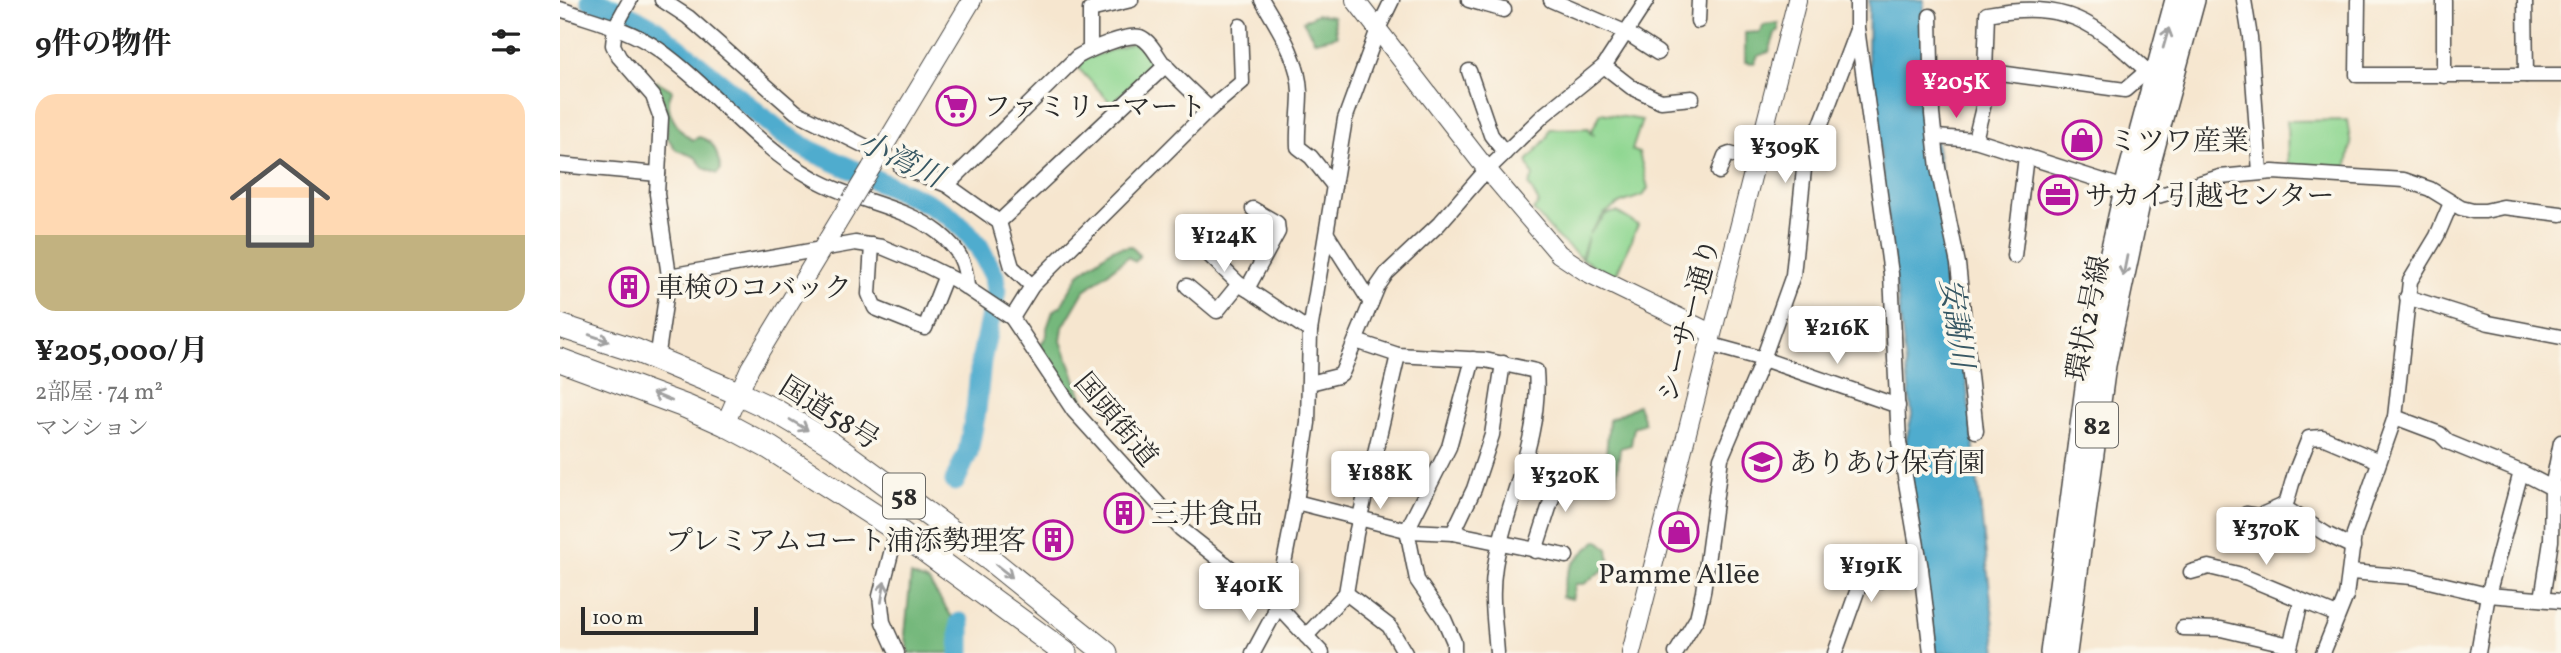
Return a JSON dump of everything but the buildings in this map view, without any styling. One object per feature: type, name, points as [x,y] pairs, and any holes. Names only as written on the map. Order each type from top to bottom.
[{"type":"highway","name":"国道58号","points":[[560,326],[657,360],[738,393],[774,410],[833,445],[1061,614],[1106,653]]},
{"type":"highway","name":"58","points":[[560,360],[621,381],[725,424],[770,449],[897,530],[1062,651]]},
{"type":"highway","name":"58","points":[[1061,614],[1118,653]]},
{"type":"main road","name":"環状2号線","points":[[2066,653],[2105,365],[2132,196],[2176,0]]},
{"type":"main road","name":"環状2号線","points":[[2158,76],[2194,0]]},
{"type":"main road","name":"環状2号線","points":[[2051,653],[2094,327],[2132,196]]},
{"type":"street","points":[[631,0],[615,27],[613,45],[615,51],[653,96],[661,130],[657,194],[668,276],[657,360]]},
{"type":"street","points":[[662,0],[688,17],[796,112],[875,160]]},
{"type":"street","points":[[725,424],[750,368],[972,0]]},
{"type":"street","points":[[1090,49],[1089,5],[1131,0]]},
{"type":"street","points":[[1262,0],[1289,49],[1300,90],[1298,147],[1311,157],[1334,186]]},
{"type":"street","points":[[1355,0],[1547,242],[1572,263],[1710,338],[1898,407]]},
{"type":"street","points":[[1253,653],[1276,604],[1296,502],[1308,423],[1310,331],[1345,119],[1378,29],[1392,0]]},
{"type":"street","points":[[1469,0],[1504,10]]},
{"type":"street","points":[[1310,383],[1338,376],[1345,369],[1378,286],[1387,273],[1439,224],[1488,170],[1545,114],[1604,66],[1647,0]]},
{"type":"street","points":[[1698,20],[1699,0]]},
{"type":"street","name":"シーサー通り","points":[[1631,653],[1797,0]]},
{"type":"street","points":[[1857,0],[1857,28],[1891,274],[1899,442],[1921,569],[1931,653]]},
{"type":"street","points":[[2244,0],[2250,37],[2260,172]]},
{"type":"street","points":[[2358,0],[2357,75],[2561,75]]},
{"type":"street","points":[[2444,0],[2444,76]]},
{"type":"street","points":[[2525,0],[2525,75]]},
{"type":"street","points":[[1560,2],[1627,33],[1658,53]]},
{"type":"street","points":[[1975,140],[1984,103],[1987,14],[2032,6],[2067,11],[2098,27],[2158,76],[2125,90],[1986,71]]},
{"type":"street","points":[[560,9],[628,32],[658,50],[771,149],[805,174],[830,187],[914,218],[938,232],[956,251],[966,267],[970,289]]},
{"type":"street","points":[[1930,16],[1932,114],[1938,168],[1958,264],[1976,431]]},
{"type":"street","points":[[668,276],[855,243],[872,245],[946,275],[1008,315],[1032,286],[1209,109],[1242,82],[1240,26]]},
{"type":"street","points":[[1676,653],[1697,618],[1703,592],[1721,458],[1763,359],[1793,275],[1804,169],[1857,28]]},
{"type":"street","points":[[947,185],[1077,57],[1090,49],[1138,37],[1147,42],[1209,109]]},
{"type":"street","points":[[999,222],[1166,65]]},
{"type":"street","points":[[1604,66],[1631,87],[1661,101],[1692,98]]},
{"type":"street","points":[[1469,71],[1491,135],[1505,153]]},
{"type":"street","points":[[1936,137],[1975,140],[2116,185],[2132,196],[2151,198],[2220,177],[2260,172],[2404,180],[2430,189],[2473,211],[2503,207],[2561,214]]},
{"type":"street","points":[[1719,172],[1725,156],[1730,154],[1756,162]]},
{"type":"street","points":[[2014,256],[2026,156]]},
{"type":"street","points":[[560,165],[658,174]]},
{"type":"street","points":[[901,167],[947,185],[999,222],[1012,267],[1032,286]]},
{"type":"street","points":[[2323,653],[2346,596],[2354,534],[2395,417],[2410,281],[2437,236],[2451,202]]},
{"type":"street","points":[[1187,285],[1217,311],[1243,286],[1278,232],[1276,223],[1254,209]]},
{"type":"street","points":[[1327,234],[1371,303]]},
{"type":"street","points":[[872,245],[869,294],[875,308],[925,328],[946,275]]},
{"type":"street","points":[[1209,255],[1243,286],[1310,331]]},
{"type":"street","points":[[2407,297],[2489,323],[2561,337]]},
{"type":"street","name":"国頭街道","points":[[1008,315],[1074,411],[1181,529],[1276,604],[1322,653]]},
{"type":"street","points":[[1356,341],[1398,355],[1473,359],[1536,371],[1538,391],[1529,449],[1501,544],[1493,586],[1497,653]]},
{"type":"street","points":[[1306,636],[1346,593],[1360,517],[1398,355]]},
{"type":"street","points":[[1454,653],[1454,642],[1444,619],[1417,580],[1407,530],[1449,447],[1473,359]]},
{"type":"street","points":[[1453,533],[1474,489],[1492,435],[1503,363]]},
{"type":"street","points":[[2395,417],[2440,434],[2448,442],[2556,489]]},
{"type":"street","points":[[2246,514],[2259,516],[2287,501],[2309,438],[2322,437],[2379,461]]},
{"type":"street","points":[[2542,599],[2561,442]]},
{"type":"street","points":[[1535,551],[1562,467]]},
{"type":"street","points":[[2478,653],[2488,595],[2521,472]]},
{"type":"street","points":[[1296,502],[1407,530],[1453,533],[1566,556]]},
{"type":"street","points":[[2282,506],[2326,534],[2353,547]]},
{"type":"street","points":[[897,530],[880,597],[883,622],[897,653]]},
{"type":"street","points":[[2191,572],[2209,568],[2238,574],[2337,615]]},
{"type":"street","points":[[1835,653],[1858,586],[1921,569]]},
{"type":"street","points":[[2351,572],[2412,577],[2488,595],[2561,601]]},
{"type":"street","points":[[1346,593],[1389,626],[1405,653]]},
{"type":"street","points":[[2183,628],[2221,629],[2289,649],[2301,602]]},
{"type":"green space","points":[[1317,14],[1333,16],[1337,36],[1315,41],[1303,21]]},
{"type":"green space","points":[[1779,23],[1779,30],[1769,52],[1758,56],[1754,63],[1745,62],[1745,33],[1760,32],[1764,25]]},
{"type":"green space","points":[[1132,43],[1146,50],[1152,64],[1112,104],[1079,69],[1082,60]]},
{"type":"green space","points":[[657,81],[672,90],[669,106],[680,129],[693,140],[699,137],[713,145],[721,169],[717,174],[704,168],[695,157],[676,150],[667,137],[667,117],[662,97],[652,86]]},
{"type":"green space","points":[[1601,113],[1642,120],[1632,150],[1639,153],[1648,188],[1644,195],[1621,203],[1605,213],[1589,234],[1606,214],[1617,212],[1638,225],[1615,277],[1582,259],[1588,237],[1581,258],[1557,237],[1533,210],[1539,203],[1529,185],[1533,176],[1527,161],[1547,138],[1550,129],[1589,128],[1590,133],[1595,135],[1591,132]]},
{"type":"green space","points":[[2347,120],[2351,145],[2346,170],[2288,168],[2287,121]]},
{"type":"green space","points":[[1131,246],[1140,256],[1135,262],[1128,257],[1084,291],[1063,327],[1061,341],[1084,402],[1079,405],[1040,346],[1047,335],[1053,311],[1061,306],[1079,274],[1112,249]]},
{"type":"green space","points":[[1638,405],[1645,423],[1634,427],[1631,445],[1620,448],[1616,481],[1604,480],[1609,420]]},
{"type":"green space","points":[[1598,540],[1608,549],[1610,565],[1584,584],[1576,584],[1572,599],[1562,597],[1572,564]]},
{"type":"green space","points":[[911,575],[929,582],[957,625],[963,653],[909,653],[905,634]]},
{"type":"water","name":"安謝川","points":[[1869,0],[1924,0],[1924,49],[1955,280],[1997,653],[1935,653],[1906,441],[1912,415],[1868,55]]},
{"type":"waterway","name":"小湾川","points":[[591,0],[623,12],[654,29],[783,134],[809,150],[948,215],[979,247],[994,276],[996,291],[981,361],[976,411],[968,452],[955,481]]},
{"type":"waterway","name":"小湾川","points":[[960,623],[960,653]]},
{"type":"place","name":"ファミリーマート","points":[[956,106]]},
{"type":"place","name":"ミツワ産業","points":[[2082,140]]},
{"type":"place","name":"サカイ引越センター","points":[[2058,195]]},
{"type":"place","name":"車検のコバック","points":[[629,287]]},
{"type":"place","name":"ありあけ保育園","points":[[1762,462]]},
{"type":"place","name":"三井食品","points":[[1124,513]]},
{"type":"place","name":"Pamme Allēe","points":[[1679,532]]},
{"type":"place","name":"プレミアムコート浦添勢理客","points":[[1053,540]]}]
